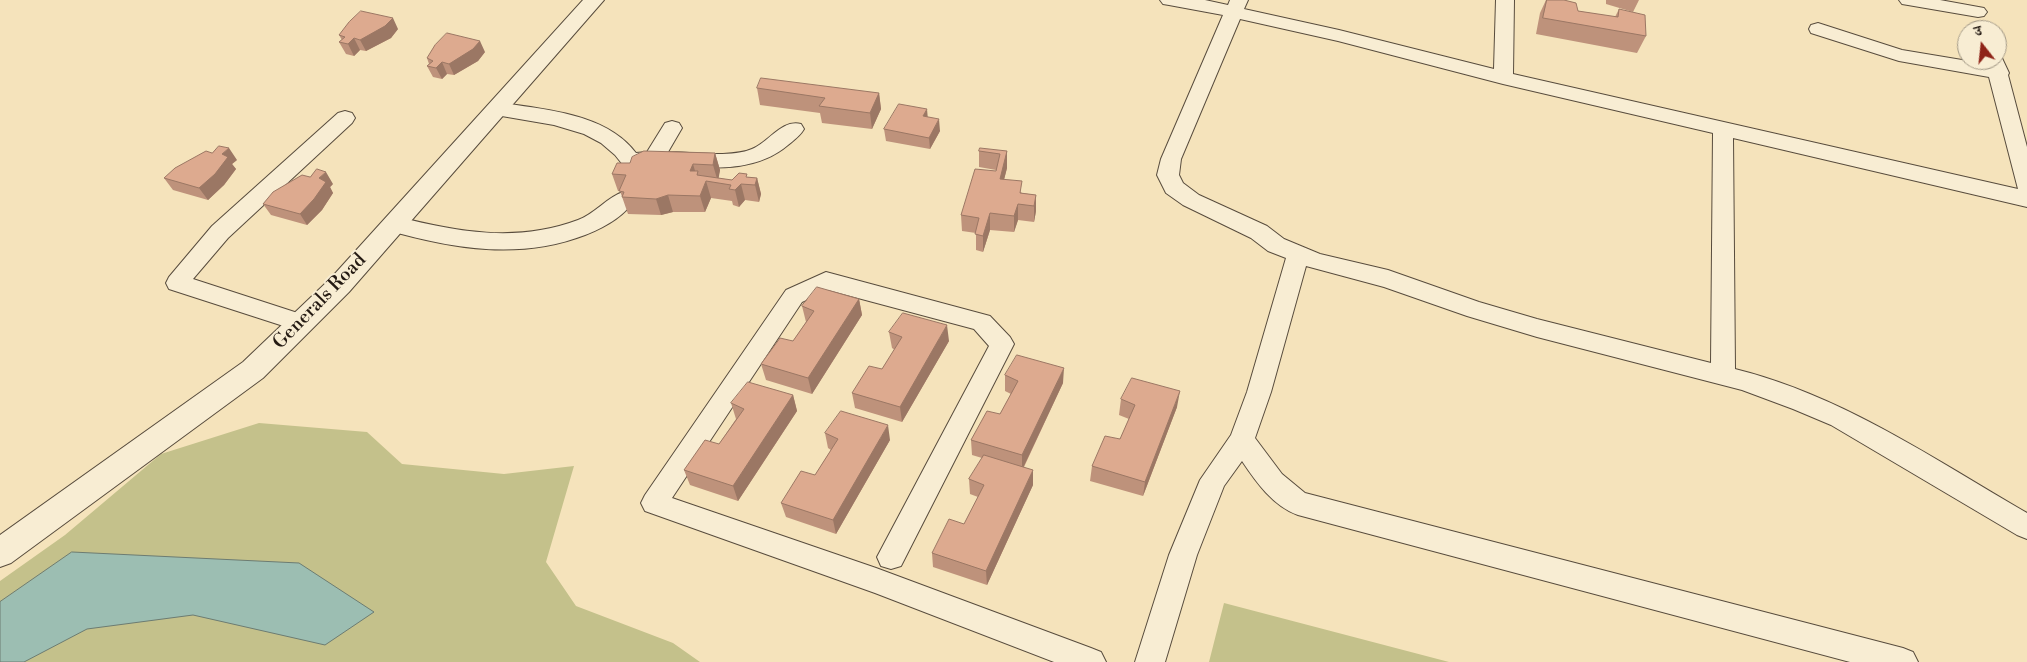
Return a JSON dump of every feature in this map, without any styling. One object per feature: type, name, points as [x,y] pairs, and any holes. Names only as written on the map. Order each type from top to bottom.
[{"type":"street","name":"Generals Road","points":[[0,553],[146,445],[253,370],[340,285],[594,0]]},
{"type":"street","points":[[1169,0],[1236,6],[1339,36],[1504,78],[2027,199]]},
{"type":"street","points":[[1504,78],[1506,0]]},
{"type":"street","points":[[1908,0],[1976,6],[1981,20]]},
{"type":"street","points":[[1236,6],[1171,159],[1168,175],[1174,188],[1191,200],[1252,228],[1276,245],[1315,261],[1388,279],[1475,310],[1537,328],[1745,381],[1802,402],[1840,418],[2027,527]]},
{"type":"street","points":[[1818,29],[1899,55],[1957,62]]},
{"type":"street","points":[[1997,70],[2027,186]]},
{"type":"street","points":[[497,109],[562,120],[588,128],[611,139],[639,162],[732,160],[753,157],[769,150],[794,129]]},
{"type":"street","points":[[302,323],[177,283],[220,232],[345,118]]},
{"type":"street","points":[[639,162],[672,128]]},
{"type":"street","points":[[1723,129],[1723,376]]},
{"type":"street","points":[[394,224],[457,239],[496,242],[526,240],[562,234],[598,222],[613,211],[623,200]]},
{"type":"street","points":[[1150,662],[1183,555],[1213,480],[1242,440],[1259,392],[1298,254]]},
{"type":"street","points":[[891,557],[1002,344],[982,322],[826,281],[794,296],[654,503],[876,581],[1091,662]]},
{"type":"street","points":[[1242,440],[1264,473],[1279,490],[1298,502],[1903,662]]},
{"type":"shaded area","points":[[259,423],[367,432],[402,464],[504,474],[574,466],[546,562],[576,606],[673,643],[700,662],[0,662],[0,581],[65,535],[161,454]]},
{"type":"shaded area","points":[[1224,603],[1449,662],[1209,662]]},
{"type":"water","points":[[72,552],[299,563],[374,612],[325,645],[193,615],[87,629],[24,662],[0,662],[0,602]]},
{"type":"building","points":[[1547,0],[1564,0],[1576,3],[1578,11],[1618,17],[1619,9],[1645,15],[1646,36],[1543,18]]},
{"type":"building","points":[[361,11],[393,18],[385,26],[360,40],[354,38],[348,44],[339,42],[345,37],[339,35]]},
{"type":"building","points":[[447,33],[480,41],[473,49],[449,64],[442,62],[436,68],[427,66],[433,61],[427,58],[435,45]]},
{"type":"building","points":[[761,78],[879,93],[870,113],[819,106],[825,98],[757,88]]},
{"type":"building","points":[[899,104],[927,109],[923,116],[939,119],[929,138],[884,129]]},
{"type":"building","points":[[219,146],[229,148],[222,154],[228,157],[215,174],[199,188],[164,178],[175,168],[206,151],[212,153]]},
{"type":"building","points":[[980,148],[1007,151],[1000,179],[1022,181],[1020,193],[1036,195],[1034,206],[1018,204],[1014,216],[990,213],[983,236],[975,234],[979,218],[961,215],[975,169],[996,171],[1000,154],[979,151]]},
{"type":"building","points":[[644,151],[715,153],[713,165],[693,164],[690,171],[698,171],[697,175],[732,180],[739,173],[747,174],[746,177],[757,178],[755,185],[741,184],[735,190],[729,189],[731,185],[706,181],[700,196],[668,195],[656,199],[622,197],[624,192],[619,191],[626,175],[612,174],[617,163],[630,163],[632,157]]},
{"type":"building","points":[[317,169],[326,172],[319,178],[326,182],[300,214],[263,204],[273,192],[302,175],[310,177]]},
{"type":"building","points":[[817,287],[859,299],[808,378],[761,364],[780,338],[793,341],[814,311],[802,306]]},
{"type":"building","points":[[903,313],[947,325],[900,407],[852,393],[869,366],[882,369],[902,337],[889,332]]},
{"type":"building","points":[[1017,355],[1064,368],[1022,455],[971,440],[987,411],[1000,414],[1018,381],[1005,375]]},
{"type":"building","points":[[1132,378],[1180,391],[1145,482],[1092,466],[1105,436],[1120,439],[1135,405],[1121,399]]},
{"type":"building","points":[[748,382],[793,395],[733,486],[684,470],[705,440],[719,444],[744,409],[731,403]]},
{"type":"building","points":[[841,411],[888,425],[833,520],[781,503],[801,471],[815,475],[838,439],[825,433]]},
{"type":"building","points":[[984,455],[1033,470],[986,571],[932,553],[949,519],[964,524],[984,485],[969,479]]}]
